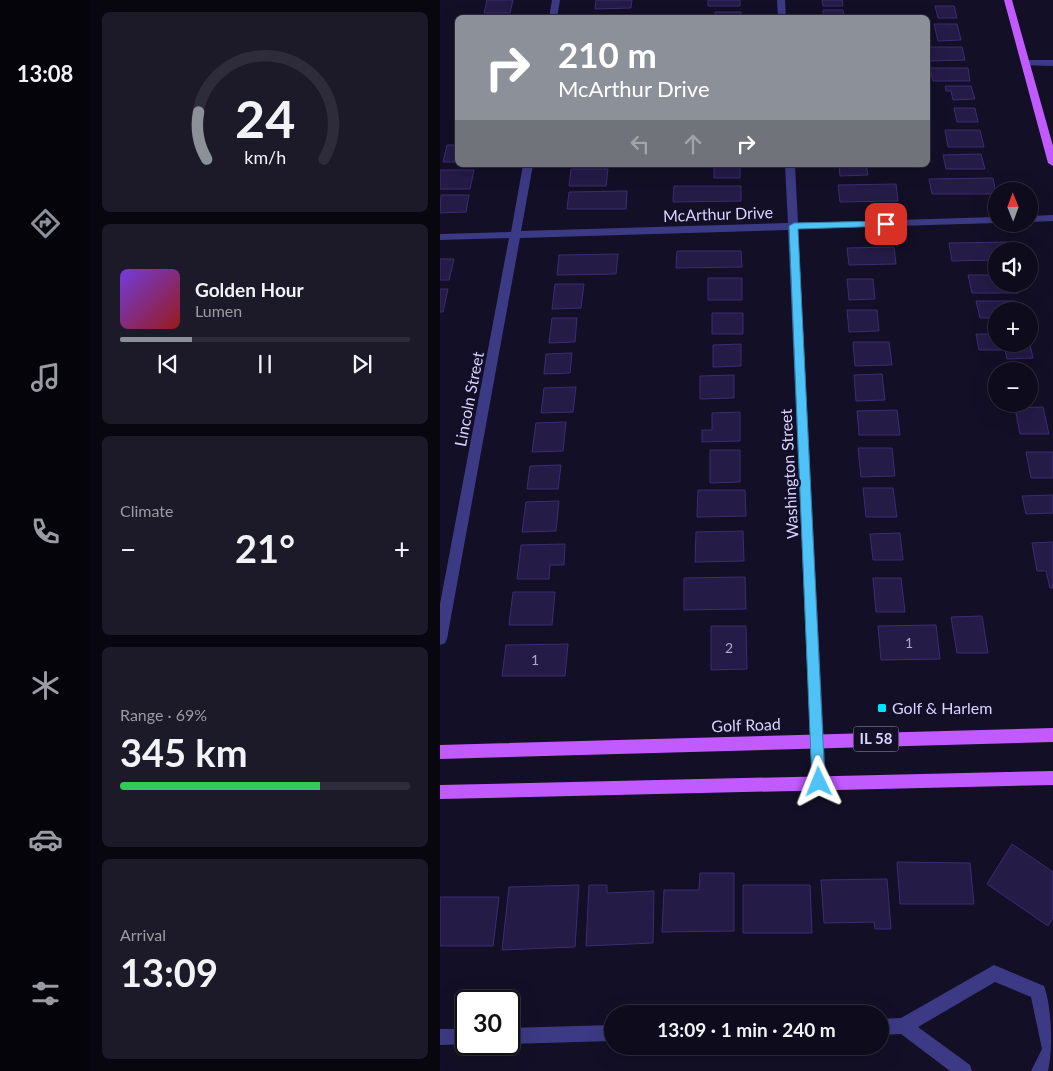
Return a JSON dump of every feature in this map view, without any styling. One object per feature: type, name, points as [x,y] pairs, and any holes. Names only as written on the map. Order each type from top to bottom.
[{"type":"main road","points":[[1008,0],[1053,163]]},
{"type":"main road","name":"Golf Road","points":[[440,752],[1053,735]]},
{"type":"main road","points":[[440,792],[819,782],[1052,779]]},
{"type":"street","points":[[554,15],[556,0]]},
{"type":"street","points":[[781,0],[782,15]]},
{"type":"street","points":[[1025,63],[1053,63]]},
{"type":"street","name":"Lincoln Street","points":[[440,639],[528,167]]},
{"type":"street","name":"Washington Street","points":[[790,167],[819,782]]},
{"type":"street","points":[[1038,219],[1053,218]]},
{"type":"street","name":"McArthur Drive","points":[[440,237],[988,220]]},
{"type":"street","points":[[889,1027],[903,1026],[994,973],[1038,992],[1051,1050],[1039,1071]]},
{"type":"street","points":[[903,1026],[962,1069]]},
{"type":"street","points":[[520,1036],[604,1033]]},
{"type":"street","points":[[440,1037],[455,1037]]},
{"type":"building","points":[[487,0],[513,0],[510,13],[484,13]]},
{"type":"building","points":[[596,0],[632,0],[631,8],[595,9]]},
{"type":"building","points":[[708,0],[740,0],[740,6],[708,6]]},
{"type":"building","points":[[822,0],[842,0],[843,6],[823,6]]},
{"type":"building","points":[[935,6],[954,6],[957,18],[938,18]]},
{"type":"building","points":[[823,10],[843,10],[844,15],[823,15]]},
{"type":"building","points":[[715,12],[741,12],[741,15],[715,15]]},
{"type":"building","points":[[934,24],[957,24],[961,40],[938,41]]},
{"type":"building","points":[[930,47],[962,47],[965,60],[931,61]]},
{"type":"building","points":[[930,68],[968,68],[970,81],[933,81]]},
{"type":"building","points":[[945,86],[971,86],[975,99],[953,100],[951,91],[946,91]]},
{"type":"building","points":[[954,108],[975,108],[978,122],[957,122]]},
{"type":"building","points":[[945,130],[980,130],[984,147],[948,147]]},
{"type":"building","points":[[447,145],[455,145],[455,162],[443,162]]},
{"type":"building","points":[[981,154],[985,169],[946,169],[943,155]]},
{"type":"building","points":[[714,167],[740,167],[740,178],[714,178]]},
{"type":"building","points":[[839,167],[866,167],[868,175],[840,176]]},
{"type":"building","points":[[571,169],[608,169],[606,186],[569,186]]},
{"type":"building","points":[[440,170],[474,170],[470,189],[440,189]]},
{"type":"building","points":[[993,178],[994,182],[988,182],[988,194],[932,194],[929,179]]},
{"type":"building","points":[[896,184],[898,201],[840,202],[838,185]]},
{"type":"building","points":[[674,186],[741,186],[741,201],[673,202]]},
{"type":"building","points":[[627,191],[626,209],[567,209],[569,192]]},
{"type":"building","points":[[441,195],[469,195],[466,212],[440,213]]},
{"type":"building","points":[[988,242],[988,260],[952,261],[949,243]]},
{"type":"building","points":[[894,247],[896,264],[849,265],[847,248]]},
{"type":"building","points":[[677,251],[741,251],[742,267],[676,268]]},
{"type":"building","points":[[618,254],[616,274],[557,275],[559,255]]},
{"type":"building","points":[[440,259],[454,259],[449,280],[440,280]]},
{"type":"building","points":[[968,275],[988,275],[988,292],[1018,293],[972,293]]},
{"type":"building","points":[[708,278],[742,278],[742,300],[708,300]]},
{"type":"building","points":[[847,279],[873,279],[875,299],[849,300]]},
{"type":"building","points":[[555,284],[584,284],[581,308],[552,309]]},
{"type":"building","points":[[440,289],[448,289],[443,312],[440,312]]},
{"type":"building","points":[[976,301],[1015,301],[988,302],[988,318],[980,318]]},
{"type":"building","points":[[847,310],[877,310],[879,331],[849,332]]},
{"type":"building","points":[[712,313],[743,313],[743,334],[712,334]]},
{"type":"building","points":[[552,318],[577,318],[575,342],[549,343]]},
{"type":"building","points":[[976,334],[988,334],[988,350],[979,350]]},
{"type":"building","points":[[853,342],[889,342],[892,365],[855,366]]},
{"type":"building","points":[[741,344],[741,366],[713,367],[713,345]]},
{"type":"building","points":[[1005,352],[1032,352],[1033,358],[1007,359]]},
{"type":"building","points":[[572,353],[570,373],[544,374],[546,354]]},
{"type":"building","points":[[882,374],[885,400],[856,401],[854,375]]},
{"type":"building","points":[[734,375],[734,398],[700,399],[700,376]]},
{"type":"building","points":[[576,387],[573,412],[541,413],[544,388]]},
{"type":"building","points":[[1038,407],[1043,407],[1049,434],[1020,434],[1016,412],[1038,412]]},
{"type":"building","points":[[897,410],[900,435],[859,435],[857,411]]},
{"type":"building","points":[[740,412],[740,441],[702,442],[702,430],[712,430],[712,413]]},
{"type":"building","points":[[566,422],[563,451],[532,452],[536,423]]},
{"type":"building","points":[[858,448],[892,448],[895,476],[861,477]]},
{"type":"building","points":[[710,450],[740,450],[740,482],[710,483]]},
{"type":"building","points":[[1026,452],[1053,452],[1053,478],[1031,478]]},
{"type":"building","points":[[561,465],[558,489],[527,489],[530,466]]},
{"type":"building","points":[[863,488],[893,488],[897,517],[866,517]]},
{"type":"building","points":[[698,490],[745,490],[746,516],[697,517]]},
{"type":"building","points":[[1053,495],[1053,513],[1026,514],[1022,496]]},
{"type":"building","points":[[559,501],[556,531],[522,532],[526,502]]},
{"type":"building","points":[[743,531],[744,561],[695,562],[696,532]]},
{"type":"building","points":[[900,533],[903,560],[873,560],[870,534]]},
{"type":"building","points":[[1053,542],[1053,588],[1050,588],[1046,571],[1037,571],[1032,543]]},
{"type":"building","points":[[565,544],[564,565],[550,565],[549,579],[517,579],[521,545]]},
{"type":"building","points":[[745,577],[746,609],[684,610],[684,578]]},
{"type":"building","points":[[873,578],[901,578],[905,612],[876,612]]},
{"type":"building","points":[[513,592],[555,592],[552,625],[509,625]]},
{"type":"building","points":[[982,616],[988,653],[957,653],[951,617]]},
{"type":"building","points":[[936,625],[940,659],[881,660],[878,626]]},
{"type":"building","points":[[711,626],[746,626],[747,669],[711,670]]},
{"type":"building","points":[[568,644],[565,676],[502,676],[506,645]]},
{"type":"building","points":[[1012,844],[1053,872],[1053,918],[1048,926],[987,884]]},
{"type":"building","points":[[897,862],[970,863],[974,904],[900,904]]},
{"type":"building","points":[[700,873],[734,873],[734,931],[662,932],[664,890],[699,890]]},
{"type":"building","points":[[887,879],[891,929],[875,929],[874,922],[824,923],[821,880]]},
{"type":"building","points":[[579,885],[575,947],[502,950],[509,887]]},
{"type":"building","points":[[589,885],[607,885],[607,893],[654,891],[653,943],[586,946]]},
{"type":"building","points":[[743,885],[810,885],[812,933],[743,933]]},
{"type":"building","points":[[440,897],[499,897],[493,946],[440,946]]},
{"type":"place","name":"Golf & Harlem","points":[[882,708]]},
{"type":"route","points":[[819,782],[794,226],[886,224]]}]
